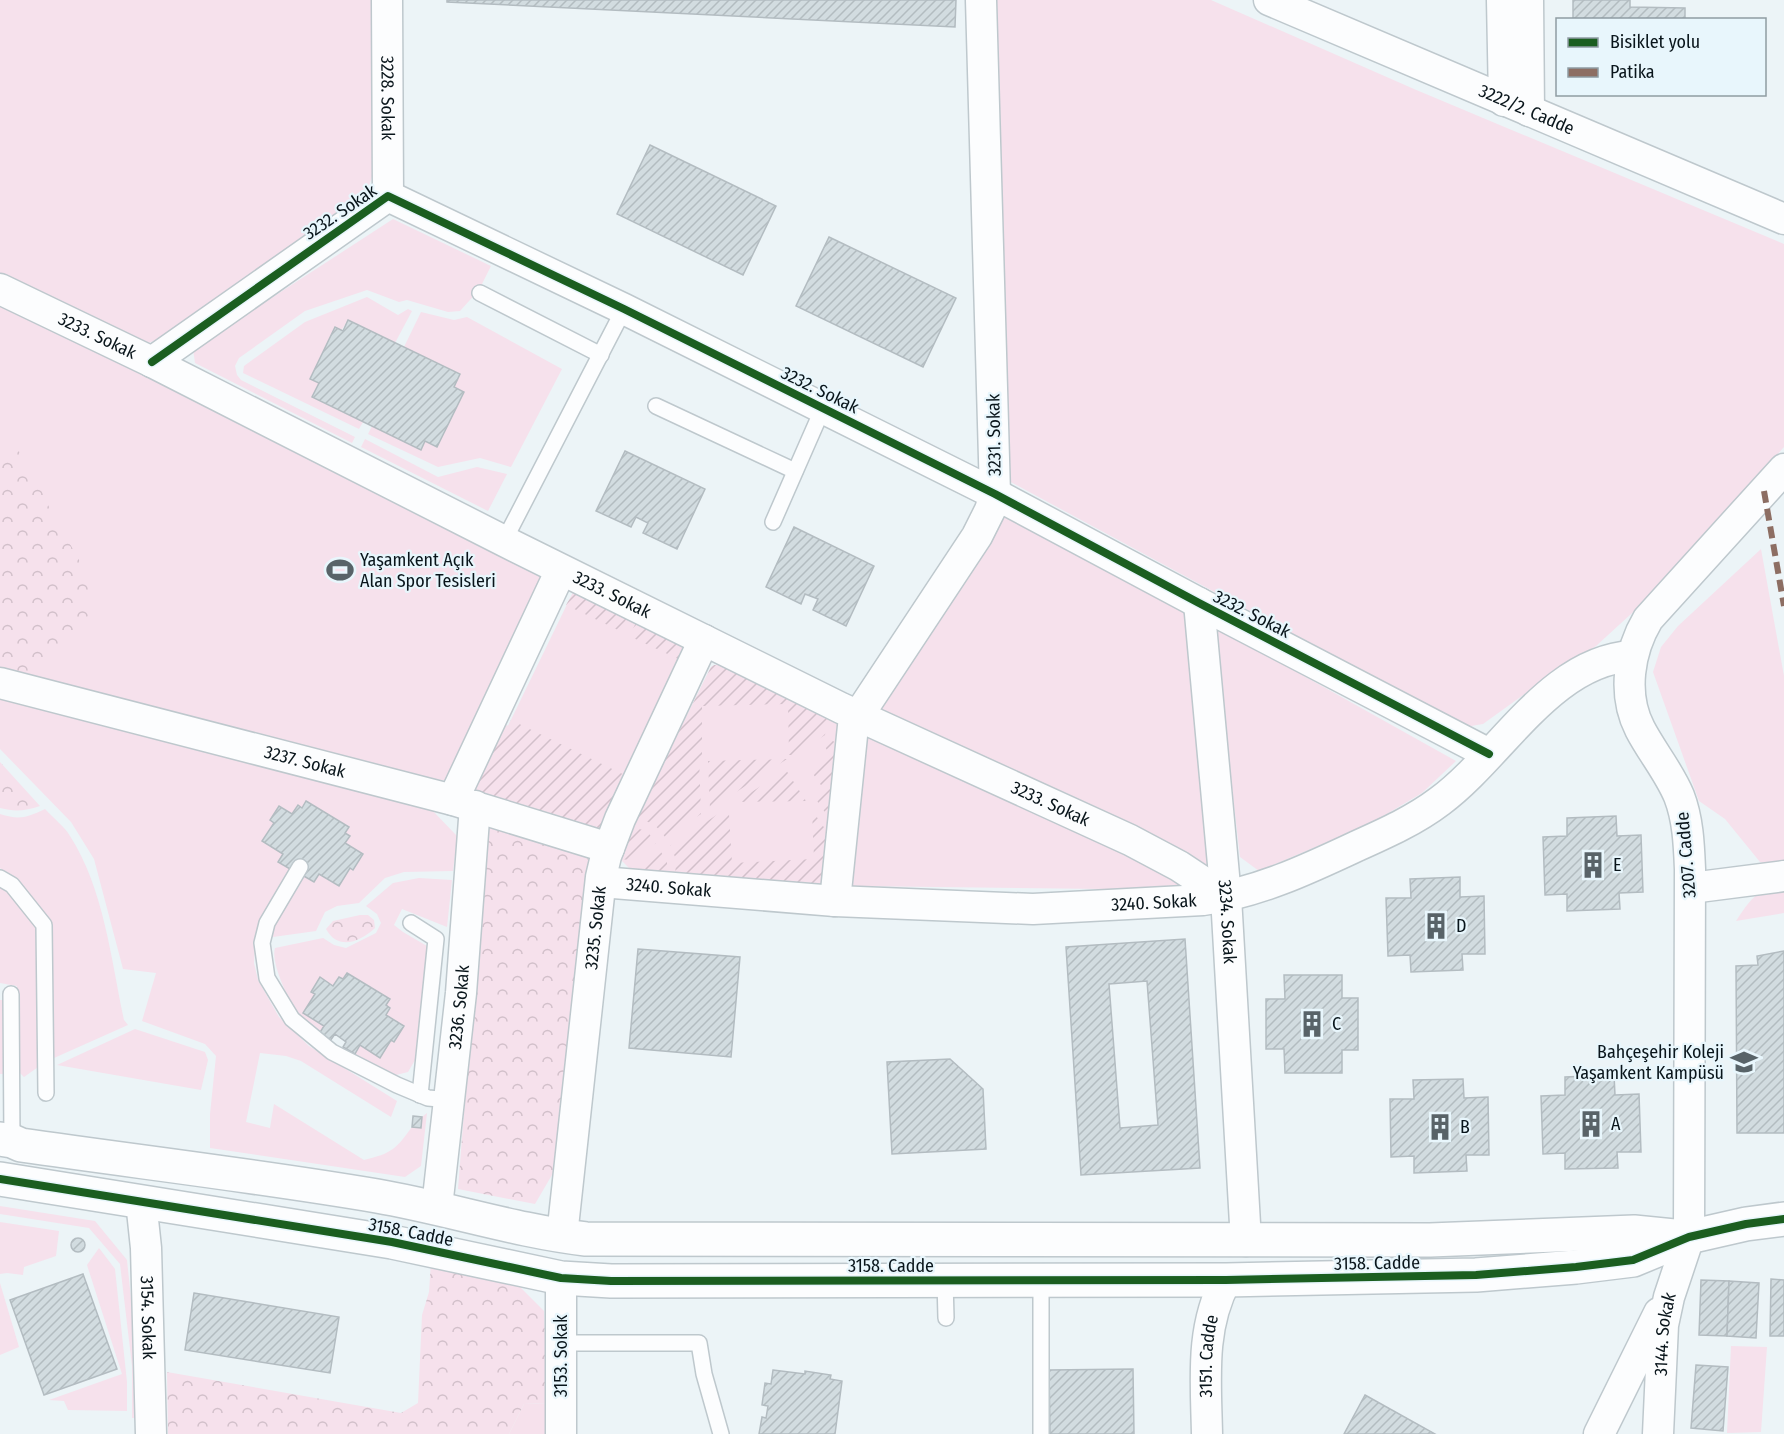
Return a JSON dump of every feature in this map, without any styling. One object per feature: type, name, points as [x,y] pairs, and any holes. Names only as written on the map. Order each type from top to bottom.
[{"type":"street","name":"3228. Sokak","points":[[387,0],[388,196]]},
{"type":"street","name":"3231. Sokak","points":[[835,901],[851,740],[858,716],[977,536],[995,494],[981,0]]},
{"type":"street","name":"3222/2. Cadde","points":[[1269,0],[1784,219]]},
{"type":"street","points":[[1502,0],[1516,106]]},
{"type":"street","points":[[1516,106],[1528,0]]},
{"type":"street","name":"3232. Sokak","points":[[152,362],[388,196],[624,309],[995,494],[1489,754]]},
{"type":"street","name":"3233. Sokak","points":[[0,289],[152,362],[561,570],[858,716],[1130,840],[1179,866],[1226,897]]},
{"type":"street","name":"3207. Cadde","points":[[1689,1237],[1691,888],[1688,835],[1680,799],[1672,780],[1640,728],[1633,710],[1630,692],[1632,656],[1636,642],[1648,619],[1784,469]]},
{"type":"street","name":"3236. Sokak","points":[[437,1207],[461,993],[464,803],[561,570]]},
{"type":"street","name":"3234. Sokak","points":[[1199,603],[1226,897],[1246,1241]]},
{"type":"street","name":"3235. Sokak","points":[[562,1236],[601,882],[609,848],[620,819],[704,640]]},
{"type":"street","name":"3240. Sokak","points":[[601,882],[835,901],[1033,909],[1192,901],[1226,897],[1314,866],[1407,822],[1449,793],[1541,701],[1581,672],[1606,660],[1632,656]]},
{"type":"street","name":"3237. Sokak","points":[[0,683],[464,803],[609,848]]},
{"type":"street","points":[[1691,888],[1784,876]]},
{"type":"street","name":"3158. Cadde","points":[[6,1140],[21,1145],[334,1189],[437,1207],[562,1236],[624,1240],[1466,1240],[1634,1232],[1689,1237]]},
{"type":"street","name":"3158. Cadde","points":[[0,1179],[392,1242],[561,1278],[611,1281],[1041,1281],[1431,1277],[1576,1267],[1633,1260],[1689,1237],[1746,1224],[1784,1219]]},
{"type":"street","name":"3154. Sokak","points":[[141,1201],[146,1248],[150,1434]]},
{"type":"street","points":[[561,1278],[562,1236]]},
{"type":"street","name":"3144. Sokak","points":[[1658,1434],[1664,1325],[1674,1283],[1689,1237]]},
{"type":"street","points":[[1226,1280],[1246,1241]]},
{"type":"street","name":"3153. Sokak","points":[[561,1278],[561,1434]]},
{"type":"street","name":"3151. Cadde","points":[[1207,1434],[1206,1348],[1215,1304],[1226,1280]]},
{"type":"street","points":[[1599,1434],[1674,1283]]},
{"type":"lane","points":[[480,293],[601,355]]},
{"type":"lane","points":[[504,541],[624,309]]},
{"type":"lane","points":[[656,406],[795,471]]},
{"type":"lane","points":[[773,522],[823,408]]},
{"type":"lane","points":[[300,867],[267,923],[262,944],[267,978],[292,1019],[333,1052],[397,1085],[428,1098],[450,1100]]},
{"type":"lane","points":[[0,878],[12,885],[44,925],[46,1093]]},
{"type":"lane","points":[[411,923],[436,939],[420,1095]]},
{"type":"lane","points":[[6,1140],[12,994]]},
{"type":"lane","points":[[945,1281],[946,1318]]},
{"type":"lane","points":[[1041,1281],[1041,1434]]},
{"type":"lane","points":[[561,1343],[699,1343],[704,1374],[721,1434]]},
{"type":"green space","points":[[0,0],[374,0],[372,177],[364,200],[169,336],[145,344],[0,277]]},
{"type":"green space","points":[[990,0],[1211,0],[1414,89],[1784,244],[1784,447],[1654,593],[1596,646],[1559,669],[1483,724],[1465,727],[1007,480]]},
{"type":"green space","points":[[393,219],[491,266],[479,290],[460,311],[448,312],[407,300],[399,302],[367,290],[305,311],[239,358],[235,366],[241,380],[355,437],[352,443],[195,363],[193,349]]},
{"type":"green space","points":[[367,297],[398,315],[408,309],[412,311],[395,343],[348,320],[310,379],[319,383],[312,397],[363,422],[359,429],[243,373],[244,366],[305,322]]},
{"type":"green space","points":[[0,303],[549,577],[451,782],[307,753],[27,680],[0,476]]},
{"type":"green space","points":[[421,312],[454,320],[467,317],[562,369],[511,467],[480,458],[438,467],[368,434],[372,426],[421,450],[425,441],[437,447],[464,392],[454,387],[460,374],[404,347]]},
{"type":"green space","points":[[365,439],[438,477],[477,467],[507,474],[488,511],[361,447]]},
{"type":"green space","points":[[0,440],[26,456],[49,507],[83,567],[91,590],[88,616],[27,680],[0,674]]},
{"type":"green space","points":[[1003,511],[1179,606],[1187,617],[1216,880],[1195,890],[853,886],[864,739],[874,706]]},
{"type":"green space","points":[[1761,549],[1784,676],[1784,864],[1772,865],[1760,862],[1725,819],[1699,801],[1653,672],[1661,647],[1678,626]]},
{"type":"green space","points":[[575,590],[628,616],[620,631],[566,605]]},
{"type":"green space","points":[[573,592],[691,649],[633,779],[508,726]]},
{"type":"green space","points":[[637,621],[691,649],[689,664],[629,636]]},
{"type":"green space","points":[[1220,629],[1456,761],[1422,793],[1370,824],[1259,871],[1240,857],[1214,631]]},
{"type":"green space","points":[[718,664],[836,721],[840,727],[828,883],[633,872],[620,859],[633,824],[711,667]]},
{"type":"green space","points":[[714,665],[720,665],[827,718],[825,735],[794,755],[789,755],[788,704],[702,706],[702,756],[699,757],[701,814],[665,837],[653,824],[635,820]]},
{"type":"green space","points":[[0,699],[430,808],[457,836],[453,871],[404,872],[385,878],[359,903],[337,906],[325,912],[316,931],[273,937],[274,926],[302,875],[314,882],[319,874],[339,886],[350,868],[353,869],[363,854],[345,843],[349,836],[345,833],[348,827],[306,801],[302,808],[298,805],[292,814],[279,806],[270,820],[274,823],[262,841],[283,854],[278,862],[290,869],[256,930],[254,963],[258,980],[279,1017],[309,1046],[397,1101],[391,1117],[301,1061],[286,1056],[260,1053],[246,1122],[270,1128],[274,1104],[364,1160],[392,1150],[412,1127],[421,1128],[422,1117],[427,1113],[421,1166],[405,1177],[210,1148],[210,1114],[216,1056],[205,1044],[142,1021],[156,973],[123,969],[94,859],[71,822],[0,749]]},
{"type":"green space","points":[[511,720],[633,779],[604,832],[477,793],[474,784],[502,723],[508,726]]},
{"type":"green space","points":[[832,740],[841,748],[833,824],[813,795],[823,788],[811,771],[831,757],[824,745]]},
{"type":"green space","points":[[787,759],[710,809],[708,761]]},
{"type":"green space","points":[[0,762],[40,806],[20,810],[0,808]]},
{"type":"green space","points":[[786,770],[806,801],[736,802]]},
{"type":"green space","points":[[45,809],[70,836],[91,879],[105,925],[124,1020],[128,1025],[54,1058],[50,923],[25,888],[0,868],[0,814],[22,817]]},
{"type":"green space","points":[[812,810],[832,839],[826,886],[675,878],[676,859],[670,846],[718,814],[729,814],[732,863],[814,859]]},
{"type":"green space","points":[[491,825],[592,855],[559,1163],[535,1204],[458,1189],[486,829]]},
{"type":"green space","points":[[631,827],[647,831],[656,843],[630,860],[620,859]]},
{"type":"green space","points":[[661,852],[667,862],[667,878],[641,874],[640,865]]},
{"type":"green space","points":[[419,878],[452,880],[447,927],[402,909],[394,925],[427,946],[415,1060],[408,1072],[396,1075],[355,1054],[360,1045],[380,1058],[391,1040],[394,1041],[404,1026],[386,1015],[390,1008],[386,1005],[389,1000],[347,973],[343,979],[338,977],[333,986],[320,978],[311,992],[315,994],[303,1013],[324,1026],[319,1034],[301,1018],[292,1004],[278,974],[274,955],[275,948],[323,938],[334,945],[346,948],[376,933],[381,923],[377,914],[366,906],[393,883]]},
{"type":"green space","points":[[1784,883],[1784,913],[1736,921],[1761,892]]},
{"type":"green space","points":[[0,885],[8,886],[37,926],[41,1065],[24,1077],[17,1070],[17,986],[0,983]]},
{"type":"green space","points":[[368,915],[374,920],[375,928],[356,940],[343,942],[337,940],[326,929],[333,921]]},
{"type":"green space","points":[[0,1000],[5,1000],[3,1074],[0,1074]]},
{"type":"green space","points":[[135,1029],[205,1052],[208,1060],[201,1090],[57,1065]]},
{"type":"green space","points":[[0,1206],[95,1221],[127,1260],[138,1366],[138,1418],[132,1418],[132,1366],[120,1264],[89,1228],[0,1214]]},
{"type":"green space","points":[[0,1222],[59,1231],[56,1256],[24,1267],[23,1275],[0,1274]]},
{"type":"green space","points":[[99,1248],[115,1269],[127,1382],[127,1411],[68,1410],[64,1401],[49,1400],[122,1374],[87,1265]]},
{"type":"green space","points":[[431,1262],[520,1287],[544,1311],[548,1403],[524,1404],[509,1434],[168,1434],[167,1372],[401,1413],[418,1403],[422,1315],[429,1292]]},
{"type":"green space","points":[[0,1283],[19,1347],[0,1355]]},
{"type":"green space","points":[[1731,1346],[1767,1347],[1761,1432],[1727,1433]]},
{"type":"green space","points":[[548,1403],[548,1434],[509,1434],[524,1404]]},
{"type":"building","points":[[447,0],[956,0],[955,27],[447,2]]},
{"type":"building","points":[[1573,0],[1630,0],[1630,7],[1685,8],[1685,18],[1573,18]]},
{"type":"building","points":[[650,145],[776,206],[743,275],[617,214]]},
{"type":"building","points":[[829,237],[956,298],[923,367],[796,306]]},
{"type":"building","points":[[348,320],[460,374],[454,387],[464,392],[437,447],[425,441],[421,450],[312,397],[319,383],[310,379],[335,327],[343,331]]},
{"type":"building","points":[[625,451],[705,489],[677,549],[643,533],[648,523],[636,517],[631,527],[596,511]]},
{"type":"building","points":[[794,527],[874,566],[846,626],[813,610],[818,599],[805,594],[801,604],[766,587]]},
{"type":"building","points":[[306,801],[349,827],[345,833],[350,836],[345,843],[363,854],[353,870],[350,868],[339,886],[319,874],[314,882],[302,875],[306,870],[294,863],[290,869],[278,862],[283,854],[262,841],[274,823],[270,820],[279,806],[292,814],[298,805],[302,808]]},
{"type":"building","name":"E","points":[[1616,816],[1617,836],[1641,835],[1643,892],[1619,893],[1620,909],[1567,911],[1567,894],[1545,895],[1543,837],[1567,836],[1567,818]]},
{"type":"building","name":"D","points":[[1460,877],[1460,897],[1484,896],[1485,954],[1462,954],[1463,970],[1411,972],[1410,955],[1388,956],[1386,898],[1411,898],[1410,879]]},
{"type":"building","points":[[1185,939],[1200,1168],[1081,1175],[1066,947]],"holes":[[[1147,981],[1158,1125],[1120,1128],[1109,984]]]},
{"type":"building","points":[[638,949],[740,957],[731,1057],[629,1048]]},
{"type":"building","name":"Bahçeşehir Koleji Yaşamkent Kampüsü","points":[[1784,951],[1784,1133],[1737,1133],[1736,966],[1758,965],[1757,956]]},
{"type":"building","points":[[347,973],[390,999],[386,1005],[390,1008],[386,1015],[404,1026],[394,1042],[391,1040],[380,1058],[360,1045],[355,1054],[343,1047],[346,1042],[335,1034],[330,1041],[319,1034],[324,1026],[303,1013],[315,994],[311,992],[320,977],[333,986],[339,977],[343,979]]},
{"type":"building","name":"C","points":[[1284,975],[1342,975],[1342,998],[1358,998],[1358,1050],[1342,1050],[1342,1073],[1285,1073],[1284,1049],[1266,1049],[1266,999],[1285,999]]},
{"type":"building","points":[[950,1059],[983,1089],[986,1149],[892,1154],[887,1062]]},
{"type":"building","name":"A","points":[[1614,1075],[1615,1095],[1639,1094],[1641,1152],[1617,1152],[1618,1168],[1565,1169],[1565,1153],[1543,1154],[1541,1096],[1565,1095],[1565,1077]]},
{"type":"building","name":"B","points":[[1463,1079],[1464,1098],[1488,1097],[1489,1155],[1466,1155],[1467,1171],[1414,1173],[1414,1156],[1391,1157],[1390,1099],[1414,1099],[1413,1080]]},
{"type":"building","points":[[413,1116],[422,1117],[421,1128],[412,1127]]},
{"type":"building","points":[[75,1238],[81,1238],[85,1245],[81,1252],[75,1252],[71,1248],[71,1242]]},
{"type":"building","points":[[83,1274],[117,1369],[44,1395],[10,1300]]},
{"type":"building","points":[[1771,1279],[1784,1280],[1784,1336],[1770,1336]]},
{"type":"building","points":[[1701,1280],[1729,1281],[1727,1336],[1699,1335]]},
{"type":"building","points":[[1729,1281],[1759,1283],[1756,1338],[1727,1336]]},
{"type":"building","points":[[194,1293],[339,1317],[330,1373],[185,1350]]},
{"type":"building","points":[[1696,1365],[1728,1367],[1723,1431],[1691,1428]]},
{"type":"building","points":[[1133,1369],[1134,1434],[1050,1434],[1049,1370]]},
{"type":"building","points":[[773,1370],[831,1375],[830,1379],[842,1381],[835,1434],[759,1434],[762,1417],[766,1418],[768,1406],[762,1405],[765,1383],[771,1384]]},
{"type":"building","points":[[1365,1395],[1435,1434],[1344,1434]]},
{"type":"marked path","points":[[1764,491],[1784,606]]},
{"type":"cycle path","points":[[152,362],[388,196],[624,309],[995,494],[1489,754]]},
{"type":"cycle path","points":[[0,1179],[392,1242],[561,1278],[611,1281],[1226,1280],[1476,1275],[1633,1260],[1689,1237],[1746,1224],[1784,1219]]},
{"type":"place","name":"Yaşamkent Açık Alan Spor Tesisleri","points":[[340,570]]},
{"type":"place","name":"E","points":[[1593,865]]},
{"type":"place","name":"D","points":[[1436,926]]},
{"type":"place","name":"C","points":[[1312,1024]]},
{"type":"place","name":"Bahçeşehir Koleji Yaşamkent Kampüsü","points":[[1744,1062]]},
{"type":"place","name":"A","points":[[1591,1124]]},
{"type":"place","name":"B","points":[[1440,1127]]}]
